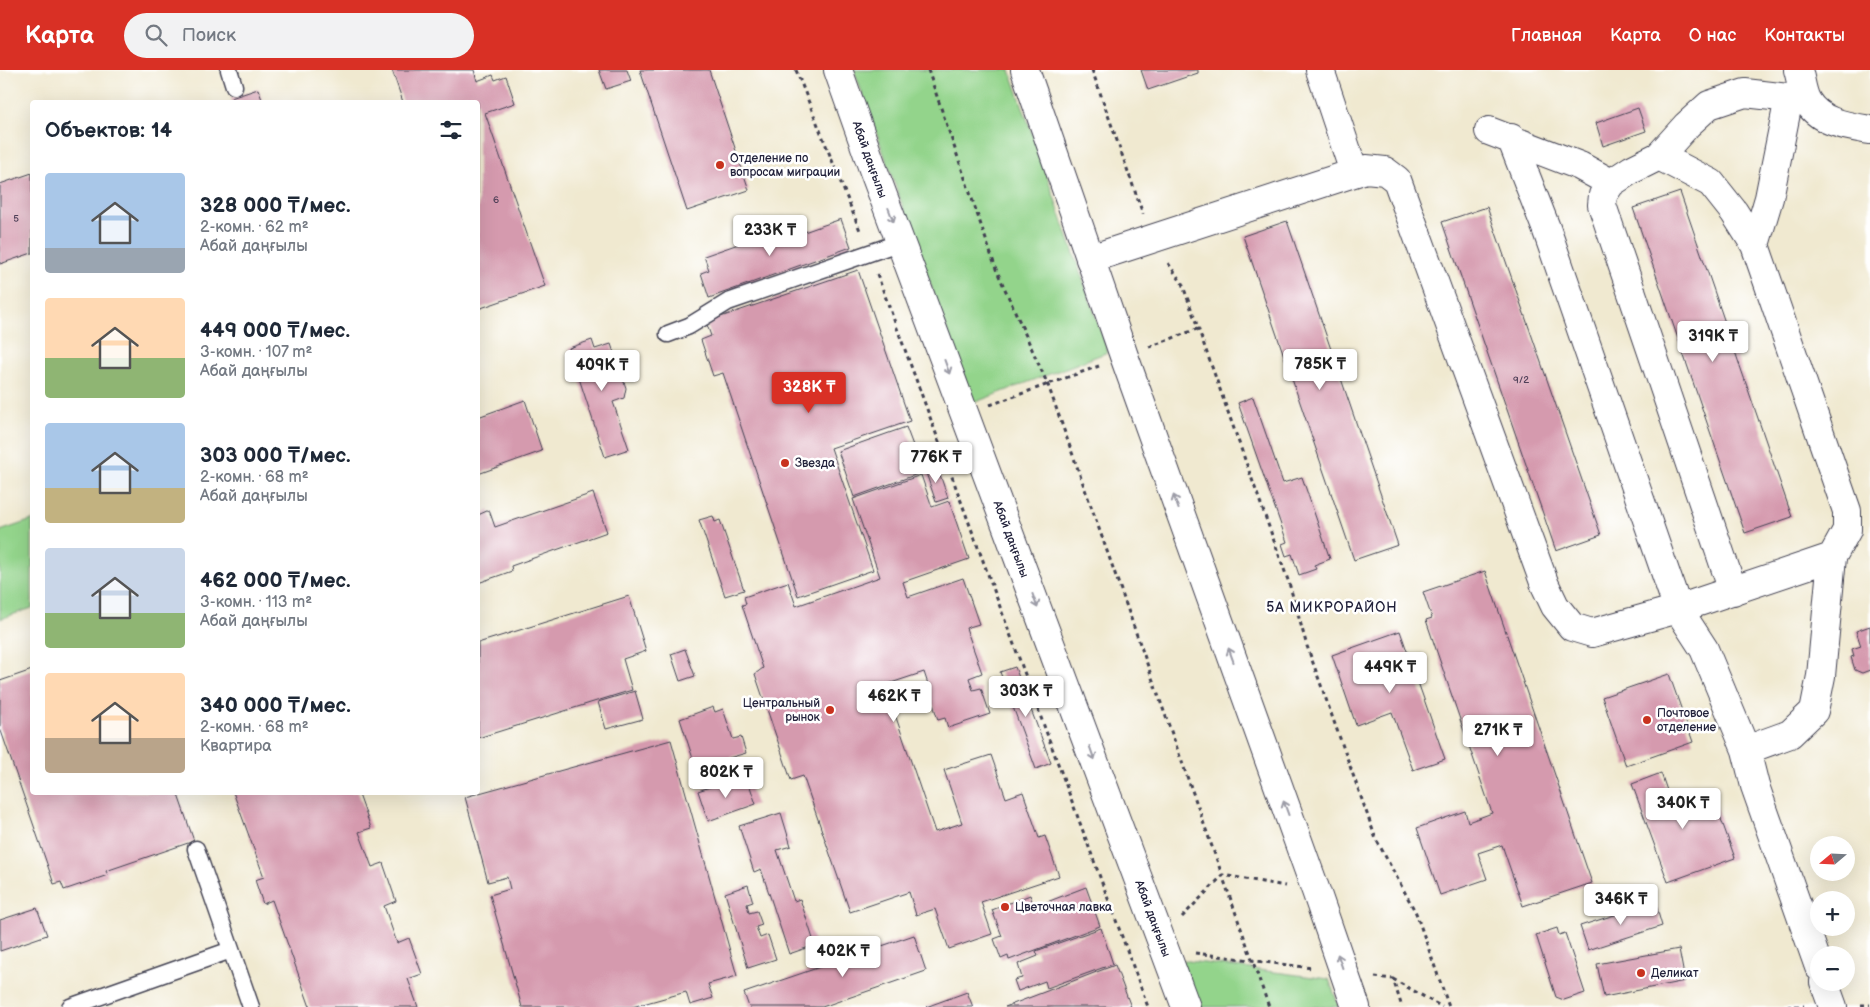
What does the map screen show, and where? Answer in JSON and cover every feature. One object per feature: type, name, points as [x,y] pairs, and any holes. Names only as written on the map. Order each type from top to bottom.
[{"type":"street","name":"Абай даңғылы","points":[[838,70],[1186,1007]]},
{"type":"street","points":[[1025,70],[1124,356],[1356,1007]]},
{"type":"street","points":[[1320,70],[1354,172]]},
{"type":"street","points":[[1755,245],[1798,99],[1798,70]]},
{"type":"street","points":[[1733,591],[1602,205],[1604,195],[1611,183],[1631,170],[1659,156],[1687,125],[1709,105],[1744,93],[1798,99],[1834,123],[1870,130]]},
{"type":"street","points":[[1611,183],[1580,166],[1500,134],[1546,228],[1678,609],[1704,648],[1746,750],[1755,786],[1812,946]]},
{"type":"street","points":[[1659,156],[1711,183],[1734,212],[1755,245],[1847,511],[1847,530],[1832,557],[1821,676],[1814,711],[1790,734],[1746,750]]},
{"type":"street","points":[[1090,259],[1354,172],[1366,169],[1385,171],[1397,180],[1545,585],[1555,606],[1572,627],[1592,634],[1678,609],[1832,557]]},
{"type":"street","points":[[1827,991],[1833,1007]]},
{"type":"lane","points":[[229,70],[234,86]]},
{"type":"lane","points":[[668,334],[689,326],[728,302],[901,242]]},
{"type":"lane","points":[[196,848],[251,1007]]},
{"type":"lane","points":[[70,1007],[231,950]]},
{"type":"path","points":[[796,70],[870,254],[1148,1007]]},
{"type":"path","points":[[928,70],[996,269],[1048,385],[1224,875],[1269,1007]]},
{"type":"path","points":[[1092,70],[1151,239],[1182,283],[1289,582],[1307,646],[1376,839],[1416,913],[1450,1007]]},
{"type":"path","points":[[932,424],[1048,385],[1197,329]]},
{"type":"path","points":[[1224,875],[1316,891]]},
{"type":"path","points":[[1160,939],[1224,875]]},
{"type":"path","points":[[1393,979],[1442,1007]]},
{"type":"green space","points":[[854,70],[1010,70],[1108,352],[973,403]]},
{"type":"green space","points":[[30,521],[30,609],[0,619],[0,531]]},
{"type":"green space","points":[[1181,960],[1329,979],[1339,1007],[1199,1007]]},
{"type":"building","points":[[392,70],[474,70],[477,81],[493,75],[495,80],[506,76],[515,103],[485,113],[545,286],[480,308],[480,100],[402,100]]},
{"type":"building","points":[[599,70],[627,70],[631,81],[606,89]]},
{"type":"building","points":[[640,70],[709,70],[749,190],[687,211]]},
{"type":"building","points":[[1141,70],[1198,70],[1198,73],[1148,90]]},
{"type":"building","points":[[258,89],[262,100],[232,100],[231,98]]},
{"type":"building","points":[[1638,108],[1646,131],[1603,146],[1596,123]]},
{"type":"building","points":[[30,174],[30,254],[0,264],[0,184]]},
{"type":"building","points":[[1680,192],[1792,517],[1745,533],[1633,208]]},
{"type":"building","points":[[1487,207],[1601,535],[1556,551],[1442,222]]},
{"type":"building","points":[[841,219],[851,247],[709,298],[701,273],[709,270],[704,256],[770,233],[773,243]]},
{"type":"building","points":[[1287,221],[1398,545],[1354,560],[1243,236]]},
{"type":"building","points":[[858,270],[910,421],[831,448],[873,570],[798,596],[723,373],[713,376],[701,340],[711,336],[706,322]]},
{"type":"building","points":[[592,340],[595,349],[611,344],[626,388],[624,398],[613,402],[629,449],[605,457],[569,348]]},
{"type":"building","points":[[1253,397],[1283,483],[1302,477],[1330,559],[1314,565],[1316,569],[1299,575],[1292,554],[1286,556],[1282,544],[1287,542],[1238,403]]},
{"type":"building","points":[[525,400],[542,451],[480,473],[480,416]]},
{"type":"building","points":[[906,427],[923,472],[854,497],[838,451]]},
{"type":"building","points":[[937,466],[948,498],[936,502],[925,470]]},
{"type":"building","name":"Центральный рынок","points":[[921,475],[932,507],[949,501],[969,559],[903,582],[908,597],[963,578],[979,624],[966,628],[982,673],[969,678],[973,690],[981,688],[990,714],[948,728],[945,718],[938,720],[933,704],[922,707],[916,688],[928,684],[924,672],[885,685],[935,832],[962,823],[944,770],[991,755],[1006,798],[1023,792],[1039,838],[1045,836],[1059,876],[981,902],[992,934],[949,949],[935,909],[916,915],[909,892],[850,912],[803,776],[791,780],[755,674],[763,668],[742,605],[746,604],[744,597],[788,582],[796,606],[880,577],[853,499]]},
{"type":"building","points":[[593,493],[607,532],[511,566],[512,571],[480,582],[480,514],[489,510],[495,527]]},
{"type":"building","points":[[713,516],[715,522],[720,520],[744,590],[725,596],[699,520]]},
{"type":"building","points":[[1485,571],[1592,883],[1523,906],[1502,845],[1478,853],[1487,879],[1440,895],[1417,828],[1465,811],[1468,822],[1492,813],[1426,620],[1432,618],[1423,592]]},
{"type":"building","points":[[629,596],[646,651],[623,659],[632,690],[480,737],[480,642]]},
{"type":"building","points":[[1870,626],[1870,670],[1862,673],[1855,670],[1851,657],[1854,656],[1852,649],[1861,646],[1856,631]]},
{"type":"building","points":[[1400,631],[1445,759],[1413,770],[1392,712],[1356,725],[1332,655]]},
{"type":"building","points":[[685,649],[695,676],[680,681],[671,654]]},
{"type":"building","points":[[1015,667],[1051,763],[1036,769],[1000,672]]},
{"type":"building","points":[[30,671],[30,795],[178,795],[194,841],[106,871],[108,875],[64,890],[61,882],[54,884],[0,728],[0,681]]},
{"type":"building","name":"Почтовое отделение","points":[[1669,674],[1693,742],[1626,766],[1602,697]]},
{"type":"building","points":[[635,691],[643,719],[606,729],[598,702]]},
{"type":"building","points":[[713,707],[715,712],[723,709],[733,739],[741,737],[746,753],[729,758],[732,766],[699,777],[680,719]]},
{"type":"building","points":[[671,740],[737,976],[708,984],[713,998],[690,1005],[686,992],[632,1007],[522,1007],[490,895],[510,889],[507,877],[488,882],[465,797],[480,795],[480,793]]},
{"type":"building","points":[[1661,773],[1673,808],[1712,794],[1735,858],[1668,882],[1632,784]]},
{"type":"building","points":[[737,778],[739,784],[748,781],[756,804],[708,821],[698,791]]},
{"type":"building","points":[[234,795],[359,795],[371,828],[359,832],[372,867],[383,863],[396,901],[384,906],[397,943],[409,938],[422,974],[408,979],[418,1007],[310,1007],[272,900],[263,904],[255,880],[264,877]]},
{"type":"building","points":[[781,813],[791,846],[777,850],[794,901],[800,899],[815,945],[789,954],[761,869],[754,872],[739,826]]},
{"type":"building","points":[[748,885],[753,902],[747,904],[749,913],[757,911],[762,925],[756,927],[760,938],[768,935],[776,959],[748,968],[725,893]]},
{"type":"building","points":[[1086,887],[1100,926],[1009,960],[1008,956],[1001,959],[994,939],[1002,936],[992,910],[1030,895],[1034,907]]},
{"type":"building","points":[[1655,902],[1662,926],[1588,950],[1580,926]]},
{"type":"building","points":[[37,908],[47,935],[0,951],[0,920]]},
{"type":"building","points":[[1101,928],[1113,964],[1047,988],[1045,981],[1018,991],[1014,980],[1022,978],[1018,964],[1038,956],[1036,951]]},
{"type":"building","points":[[1557,928],[1559,935],[1565,933],[1585,993],[1564,1000],[1556,997],[1536,935]]},
{"type":"building","points":[[914,935],[926,971],[822,1007],[749,1007],[744,993]]},
{"type":"building","name":"Деликат","points":[[1679,949],[1685,981],[1604,997],[1597,964]]},
{"type":"building","points":[[1115,965],[1131,1007],[1005,1007]]},
{"type":"building","points":[[967,992],[973,1007],[926,1007]]},
{"type":"place","name":"Отделение по вопросам миграции","points":[[720,165]]},
{"type":"place","name":"Звезда","points":[[785,463]]},
{"type":"place","name":"Центральный рынок","points":[[830,710]]},
{"type":"place","name":"Почтовое отделение","points":[[1647,720]]},
{"type":"place","name":"Цветочная лавка","points":[[1005,907]]},
{"type":"place","name":"Деликат","points":[[1641,973]]},
{"type":"district","name":"5А МИКРОРАЙОН","points":[[1332,607]]}]
